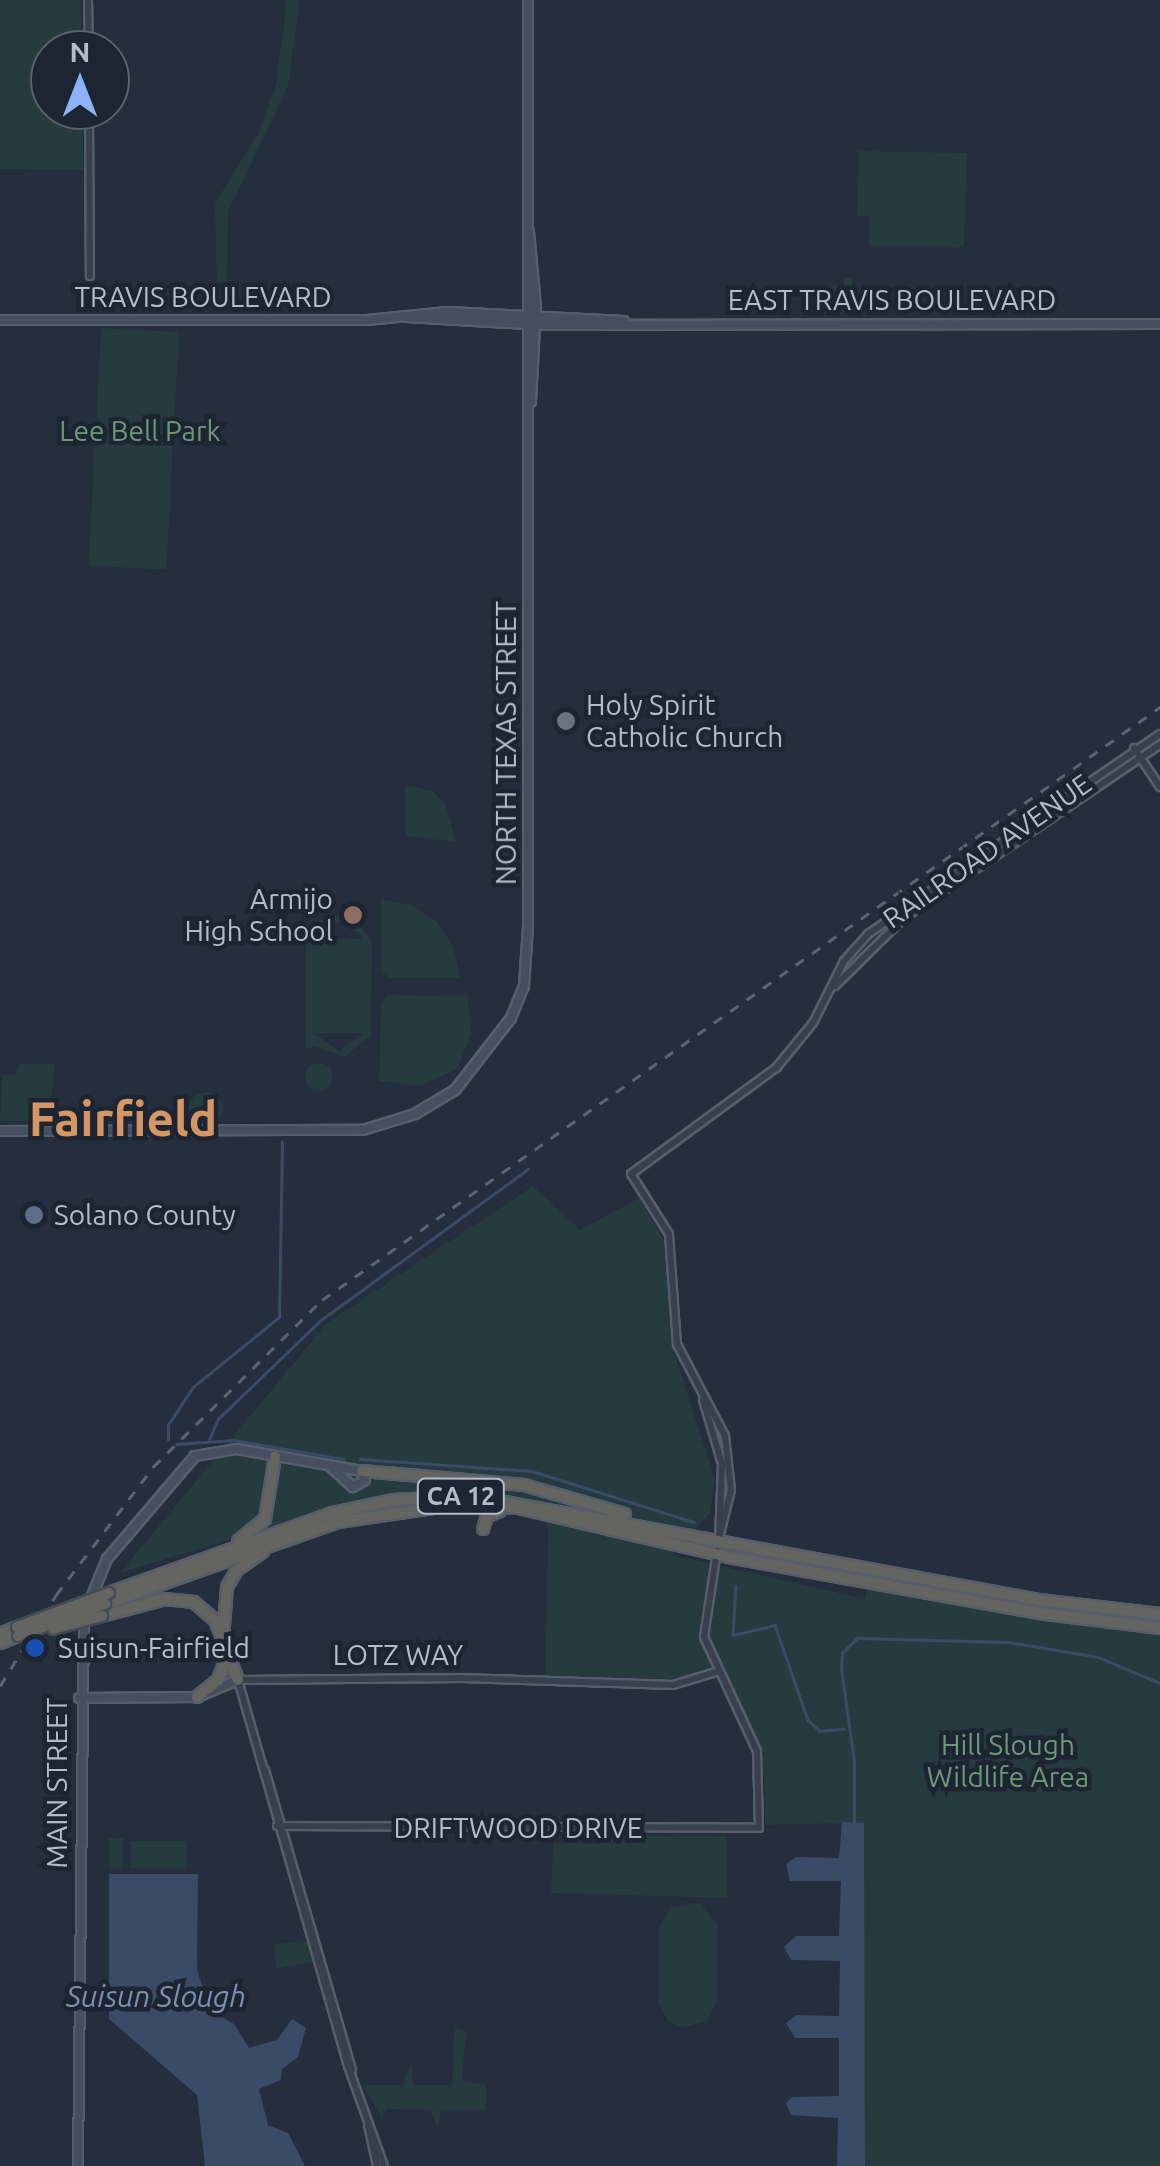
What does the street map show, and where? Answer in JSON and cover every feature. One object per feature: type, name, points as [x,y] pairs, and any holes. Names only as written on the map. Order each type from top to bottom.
[{"type":"highway","points":[[207,1557],[260,1526],[275,1457]]},
{"type":"highway","points":[[362,1471],[524,1485],[654,1525]]},
{"type":"highway","name":"CA 12","points":[[0,1643],[18,1632],[207,1557],[333,1513],[424,1497],[530,1502],[1040,1600],[1160,1614]]},
{"type":"highway","points":[[451,1506],[476,1512],[483,1530],[490,1513],[518,1508]]},
{"type":"highway","name":"CA 12","points":[[107,1598],[308,1531],[385,1511],[451,1506],[518,1508],[716,1555],[1067,1618],[1160,1628]]},
{"type":"highway","points":[[223,1639],[224,1596],[237,1570],[308,1531]]},
{"type":"highway","points":[[18,1632],[184,1599],[210,1614],[238,1680]]},
{"type":"highway","name":"CA 12","points":[[0,1632],[18,1632]]},
{"type":"highway","points":[[197,1697],[218,1680],[227,1656]]},
{"type":"main road","name":"NORTH TEXAS STREET","points":[[0,1130],[363,1130],[431,1106],[476,1071],[511,1018],[528,953],[528,0]]},
{"type":"main road","name":"TRAVIS BOULEVARD","points":[[0,320],[531,319]]},
{"type":"main road","name":"EAST TRAVIS BOULEVARD","points":[[531,319],[1160,324]]},
{"type":"main road","name":"MAIN STREET","points":[[78,2166],[80,1634],[96,1582],[163,1488],[208,1451],[362,1471],[365,1480],[354,1487],[331,1467]]},
{"type":"main road","name":"LOTZ WAY","points":[[80,1698],[197,1697],[238,1680]]},
{"type":"street","points":[[88,0],[89,30]]},
{"type":"street","points":[[89,130],[90,276]]},
{"type":"street","name":"RAILROAD AVENUE","points":[[703,1398],[677,1344],[669,1234],[631,1174],[766,1078],[794,1050],[834,987],[844,961],[868,934],[1134,748],[1160,734]]},
{"type":"street","name":"RAILROAD AVENUE","points":[[834,987],[904,918],[1160,745]]},
{"type":"street","points":[[1134,748],[1160,787]]},
{"type":"street","points":[[703,1398],[722,1464],[731,1478]]},
{"type":"street","points":[[703,1398],[722,1428],[731,1478],[703,1629],[719,1671]]},
{"type":"street","points":[[719,1538],[722,1464]]},
{"type":"street","name":"LOTZ WAY","points":[[238,1680],[462,1678],[673,1685],[719,1671]]},
{"type":"street","name":"DRIFTWOOD DRIVE","points":[[280,1826],[759,1828],[757,1751],[719,1671]]},
{"type":"street","points":[[238,1680],[381,2166]]},
{"type":"green space","points":[[0,0],[81,0],[82,30],[30,30],[30,130],[83,130],[83,170],[0,169]]},
{"type":"green space","points":[[287,0],[300,0],[288,86],[228,212],[227,298],[217,300],[215,203],[260,130],[276,84]]},
{"type":"green space","points":[[859,151],[967,153],[964,247],[870,246],[870,216],[857,216]]},
{"type":"green space","points":[[844,278],[852,278],[852,301],[828,301],[833,284],[844,291]]},
{"type":"green space","name":"Lee Bell Park","points":[[101,328],[179,332],[166,570],[89,566]]},
{"type":"green space","points":[[405,785],[432,791],[445,803],[456,842],[406,836]]},
{"type":"green space","points":[[381,899],[411,905],[437,922],[454,948],[460,978],[388,978],[381,970]]},
{"type":"green space","points":[[329,915],[354,917],[372,942],[371,1035],[345,1057],[314,1046],[306,1050],[306,922],[314,925]],"holes":[[[347,922],[364,939],[314,938],[327,923]],[[314,1033],[364,1033],[339,1051]]]},
{"type":"green space","points":[[388,995],[468,996],[471,1035],[457,1069],[420,1086],[379,1081],[381,1003]]},
{"type":"green space","points":[[319,1063],[329,1067],[333,1077],[329,1087],[319,1091],[309,1087],[305,1077],[309,1067]]},
{"type":"green space","points":[[19,1064],[55,1064],[51,1102],[61,1121],[0,1121],[2,1075],[15,1075]]},
{"type":"green space","points":[[206,1092],[218,1097],[223,1109],[218,1121],[206,1126],[194,1121],[189,1109],[194,1097]]},
{"type":"green space","name":"Hill Slough Wildlife Area","points":[[533,1186],[580,1230],[639,1198],[670,1251],[674,1352],[715,1480],[710,1513],[672,1555],[865,1599],[868,1583],[1160,1628],[1160,2166],[851,2166],[849,1823],[765,1825],[764,1774],[717,1678],[679,1689],[545,1682],[548,1530],[539,1501],[327,1510],[120,1573],[327,1323]]},
{"type":"green space","points":[[601,1835],[727,1836],[727,1898],[551,1893],[553,1843],[600,1844]]},
{"type":"green space","points":[[109,1838],[123,1838],[123,1868],[109,1868]]},
{"type":"green space","points":[[131,1841],[187,1841],[187,1868],[131,1868]]},
{"type":"green space","points":[[699,1903],[717,1923],[717,2001],[708,2020],[683,2028],[667,2020],[659,2004],[659,1927],[671,1907]]},
{"type":"green space","points":[[308,1941],[313,1962],[276,1969],[274,1944]]},
{"type":"green space","points":[[455,2028],[466,2031],[462,2081],[486,2085],[486,2110],[441,2110],[438,2129],[431,2110],[386,2109],[382,2118],[363,2085],[403,2085],[411,2064],[414,2085],[452,2085]]},
{"type":"water","points":[[842,1822],[864,1823],[865,2166],[837,2166],[838,2118],[791,2115],[786,2103],[792,2097],[839,2096],[839,2038],[795,2038],[786,2023],[796,2015],[839,2016],[840,1961],[791,1960],[784,1947],[796,1936],[839,1936],[841,1881],[790,1881],[786,1864],[796,1857],[839,1858]]},
{"type":"water","name":"Suisun Slough","points":[[109,1874],[198,1874],[197,1970],[211,2011],[234,2024],[249,2048],[277,2040],[292,2019],[306,2028],[298,2057],[282,2069],[281,2080],[259,2089],[268,2125],[288,2133],[305,2166],[205,2166],[197,2095],[109,2019]]},
{"type":"waterway","points":[[168,1440],[168,1425],[193,1387],[279,1317],[282,1142]]},
{"type":"waterway","points":[[209,1440],[218,1419],[321,1320],[528,1169]]},
{"type":"waterway","points":[[176,1444],[233,1440],[344,1459]]},
{"type":"waterway","points":[[360,1459],[532,1471],[694,1522]]},
{"type":"waterway","points":[[736,1586],[733,1635],[775,1625],[808,1720],[820,1731],[844,1729]]},
{"type":"waterway","points":[[854,1823],[854,1762],[841,1668],[842,1653],[857,1638],[1009,1642],[1098,1657],[1160,1683]]},
{"type":"railway","points":[[0,1686],[56,1595],[153,1467],[322,1300],[1160,707]]},
{"type":"place","name":"Holy Spirit Catholic Church","points":[[566,721]]},
{"type":"place","name":"Armijo High School","points":[[353,915]]},
{"type":"place","name":"Solano County","points":[[34,1215]]},
{"type":"place","name":"Suisun-Fairfield","points":[[35,1648]]},
{"type":"district","name":"Fairfield","points":[[123,1119]]}]
